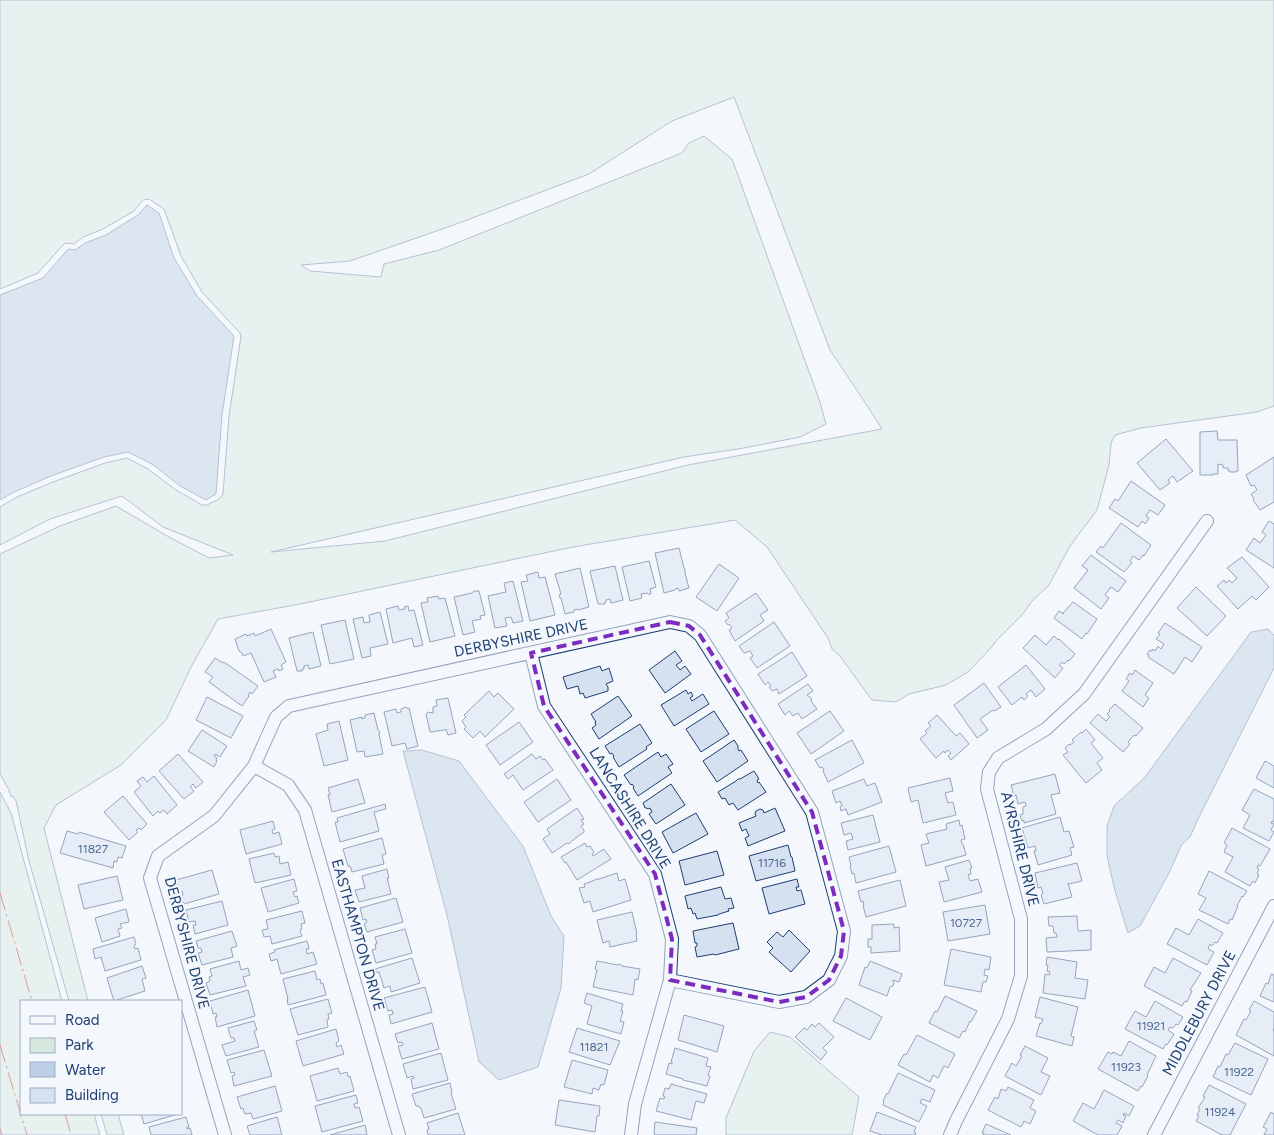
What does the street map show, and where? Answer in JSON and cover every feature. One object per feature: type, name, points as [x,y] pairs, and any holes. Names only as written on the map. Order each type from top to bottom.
[{"type":"street","name":"AYRSHIRE DRIVE","points":[[950,1135],[1008,1019],[1021,976],[1021,919],[988,789],[989,772],[998,758],[1046,729],[1084,694],[1207,521]]},
{"type":"street","name":"DERBYSHIRE DRIVE","points":[[225,1135],[150,878],[158,856],[214,816],[254,766],[276,717],[289,706],[670,622],[689,626],[700,636],[812,812],[844,931],[841,956],[829,980],[806,997],[779,1002],[670,980]]},
{"type":"street","name":"LANCASHIRE DRIVE","points":[[531,653],[544,706],[655,874],[672,939],[670,980],[635,1104],[631,1135]]},
{"type":"street","name":"EASTHAMPTON DRIVE","points":[[254,766],[288,785],[305,810],[399,1135]]},
{"type":"street","name":"MIDDLEBURY DRIVE","points":[[1154,1135],[1274,906]]},
{"type":"highlighted area","points":[[670,622],[689,626],[700,635],[812,812],[844,931],[841,956],[829,980],[806,997],[779,1002],[670,980],[672,939],[655,874],[544,706],[531,653]]},
{"type":"green space","points":[[0,0],[1274,0],[1274,406],[1257,412],[1141,428],[1115,435],[1111,443],[1109,465],[1097,510],[1070,546],[1049,585],[1032,601],[1022,615],[968,672],[946,685],[909,694],[896,702],[872,700],[839,655],[832,649],[828,638],[767,547],[735,520],[573,547],[300,604],[218,619],[191,667],[166,720],[121,765],[56,805],[44,828],[88,1000],[69,1000],[29,861],[16,801],[13,796],[11,797],[0,774],[0,554],[60,526],[116,506],[209,558],[233,555],[163,527],[122,496],[50,519],[0,545],[0,507],[17,497],[53,482],[105,463],[127,458],[148,469],[176,490],[202,505],[207,505],[219,499],[223,494],[229,416],[241,336],[202,292],[181,256],[164,209],[149,199],[143,200],[134,211],[103,229],[83,237],[74,244],[64,244],[38,273],[0,289]],"holes":[[[734,97],[830,350],[882,429],[688,465],[385,541],[271,552],[684,457],[800,437],[826,424],[820,402],[732,159],[704,136],[689,143],[682,153],[439,250],[384,264],[381,277],[310,271],[301,265],[350,261],[451,226],[589,174],[672,121]]]},
{"type":"green space","points":[[0,792],[11,813],[62,1000],[20,1000],[20,1115],[94,1115],[100,1135],[0,1135]]},
{"type":"green space","points":[[770,1032],[790,1037],[859,1097],[852,1135],[726,1135],[726,1118],[754,1051]]},
{"type":"green space","points":[[101,1115],[118,1115],[124,1135],[107,1135]]},
{"type":"water","points":[[147,205],[159,213],[174,258],[197,296],[234,336],[222,415],[216,494],[206,500],[180,486],[152,464],[128,452],[104,457],[51,476],[0,500],[0,295],[43,278],[68,249],[75,250],[85,243],[106,235],[138,215]]},
{"type":"water","points":[[1268,629],[1274,635],[1274,668],[1190,837],[1182,844],[1168,875],[1140,926],[1128,933],[1107,856],[1107,826],[1114,806],[1145,777],[1251,632]]},
{"type":"water","points":[[422,750],[459,761],[523,846],[551,916],[564,936],[561,988],[538,1067],[499,1080],[479,1062],[447,915],[403,751]]},
{"type":"building","points":[[1217,431],[1218,440],[1237,440],[1238,471],[1230,472],[1228,468],[1223,468],[1223,465],[1218,464],[1218,474],[1200,475],[1200,432]]},
{"type":"building","points":[[1166,439],[1193,471],[1177,482],[1173,476],[1168,480],[1170,483],[1160,490],[1137,463]]},
{"type":"building","points":[[1274,457],[1274,502],[1260,510],[1251,494],[1257,490],[1254,485],[1251,486],[1246,475]]},
{"type":"building","points":[[1131,481],[1165,505],[1158,515],[1150,510],[1146,516],[1149,518],[1145,524],[1142,521],[1138,527],[1109,508],[1115,499],[1118,501]]},
{"type":"building","points":[[1269,521],[1274,524],[1274,568],[1246,550],[1254,538],[1260,543],[1266,535],[1262,532]]},
{"type":"building","points":[[1121,523],[1151,545],[1139,560],[1133,556],[1130,561],[1132,563],[1124,572],[1096,552],[1101,546],[1103,548]]},
{"type":"building","points":[[679,548],[689,588],[679,591],[678,588],[664,593],[655,553]]},
{"type":"building","points":[[1091,555],[1126,581],[1118,592],[1111,587],[1105,595],[1109,598],[1101,609],[1074,588],[1088,570],[1082,566]]},
{"type":"building","points":[[1242,557],[1269,587],[1256,600],[1252,596],[1238,609],[1217,586],[1224,580],[1226,583],[1229,580],[1232,583],[1237,578],[1227,568]]},
{"type":"building","points":[[649,561],[656,587],[650,589],[651,594],[641,594],[642,598],[630,601],[622,567]]},
{"type":"building","points":[[719,564],[739,578],[717,611],[696,597]]},
{"type":"building","points":[[615,566],[623,600],[611,603],[610,599],[606,600],[605,604],[598,604],[590,571]]},
{"type":"building","points":[[580,568],[589,607],[565,614],[555,574]]},
{"type":"building","points":[[538,572],[539,578],[545,577],[555,615],[530,621],[521,582],[528,581],[526,575]]},
{"type":"building","points":[[513,581],[523,621],[513,623],[511,617],[505,618],[507,626],[495,628],[488,596],[506,592],[504,583]]},
{"type":"building","points":[[1196,587],[1226,616],[1207,636],[1177,608]]},
{"type":"building","points":[[479,591],[485,615],[480,616],[481,619],[472,621],[475,632],[463,635],[454,597]]},
{"type":"building","points":[[756,593],[768,610],[760,615],[764,621],[735,641],[729,630],[732,628],[725,621],[729,618],[726,613]]},
{"type":"building","points":[[438,596],[439,599],[445,598],[455,636],[430,642],[421,603],[428,602],[427,598]]},
{"type":"building","points":[[1073,602],[1097,619],[1082,639],[1054,618],[1059,611],[1064,614]]},
{"type":"building","points":[[398,606],[399,610],[405,609],[404,607],[408,606],[409,611],[414,610],[423,645],[414,647],[412,638],[393,643],[386,609]]},
{"type":"building","points":[[380,612],[388,644],[370,648],[371,656],[362,658],[353,619],[363,617],[364,623],[370,622],[369,615]]},
{"type":"building","points":[[345,620],[354,659],[330,664],[321,625]]},
{"type":"building","points":[[774,622],[790,646],[757,668],[750,658],[753,656],[750,651],[744,653],[739,646]]},
{"type":"building","points":[[1165,623],[1202,647],[1192,662],[1185,657],[1174,674],[1148,657],[1149,655],[1147,654],[1150,650],[1152,651],[1153,649],[1155,651],[1158,646],[1161,649],[1164,644],[1156,639]]},
{"type":"building","points":[[271,629],[286,662],[281,665],[283,669],[273,671],[276,677],[264,682],[251,653],[243,656],[235,639],[246,634],[247,636],[254,633],[255,636]]},
{"type":"building","points":[[313,632],[321,666],[309,669],[308,665],[304,666],[302,671],[297,671],[289,638]]},
{"type":"building","points":[[1035,635],[1046,645],[1054,636],[1075,654],[1069,661],[1064,664],[1062,662],[1059,665],[1063,668],[1055,678],[1023,648]]},
{"type":"building","points":[[675,651],[682,661],[676,665],[680,670],[685,666],[691,674],[665,693],[649,670]]},
{"type":"building","points":[[792,652],[807,676],[779,694],[777,689],[772,691],[768,682],[765,685],[758,674]]},
{"type":"building","points":[[215,658],[224,662],[258,686],[252,694],[250,692],[242,706],[209,682],[213,677],[205,672]]},
{"type":"building","points":[[1026,665],[1045,689],[1036,697],[1031,690],[1026,694],[1028,696],[1024,700],[1022,697],[1012,705],[998,687]]},
{"type":"building","points":[[600,666],[602,671],[609,668],[613,681],[606,684],[608,691],[585,698],[583,693],[580,694],[578,686],[567,689],[563,677]]},
{"type":"building","points":[[1135,670],[1153,683],[1145,695],[1149,698],[1143,707],[1122,691],[1129,681],[1126,679]]},
{"type":"building","points":[[984,683],[1001,707],[980,719],[988,730],[977,738],[954,705]]},
{"type":"building","points":[[808,684],[813,691],[807,695],[812,699],[811,701],[817,709],[802,719],[798,713],[793,716],[789,711],[785,715],[778,704]]},
{"type":"building","points":[[686,690],[688,694],[691,692],[693,696],[690,698],[692,701],[703,694],[709,704],[674,726],[661,705]]},
{"type":"building","points":[[489,691],[494,697],[498,693],[514,709],[485,737],[480,731],[473,738],[464,729],[466,727],[462,721],[466,717],[464,715]]},
{"type":"building","points":[[618,696],[632,716],[599,739],[592,728],[596,725],[596,722],[591,714]]},
{"type":"building","points":[[207,697],[243,716],[231,738],[196,720]]},
{"type":"building","points":[[448,698],[456,733],[448,735],[446,729],[430,732],[426,714],[428,712],[433,713],[433,707],[437,706],[436,700]]},
{"type":"building","points":[[1115,704],[1143,728],[1128,742],[1130,744],[1123,752],[1090,723],[1098,714],[1106,721],[1110,717],[1107,714],[1109,710]]},
{"type":"building","points":[[406,707],[409,708],[418,746],[407,749],[405,743],[392,746],[384,712],[396,709],[397,713]]},
{"type":"building","points":[[714,711],[729,734],[701,752],[686,729]]},
{"type":"building","points":[[830,711],[844,731],[811,754],[797,733]]},
{"type":"building","points":[[374,713],[380,732],[383,754],[365,757],[364,751],[357,752],[350,720],[362,717],[362,719],[365,718],[365,715]]},
{"type":"building","points":[[937,715],[956,736],[960,733],[969,744],[951,760],[948,756],[951,753],[948,750],[936,758],[920,739],[931,726],[928,723]]},
{"type":"building","points":[[339,721],[348,760],[324,766],[316,734],[328,730],[327,724]]},
{"type":"building","points":[[519,722],[533,742],[500,765],[486,745]]},
{"type":"building","points":[[640,724],[652,743],[646,747],[647,749],[619,767],[612,753],[610,754],[605,746]]},
{"type":"building","points":[[1086,729],[1095,740],[1091,743],[1103,758],[1097,763],[1102,770],[1086,783],[1063,755],[1068,752],[1065,748],[1074,742],[1072,740]]},
{"type":"building","points":[[202,730],[227,746],[220,757],[215,754],[214,756],[217,758],[217,761],[214,767],[188,751]]},
{"type":"building","points":[[734,740],[739,751],[741,750],[748,761],[717,782],[703,761]]},
{"type":"building","points":[[852,740],[864,763],[828,782],[824,770],[822,767],[820,768],[815,760]]},
{"type":"building","points":[[658,752],[661,757],[666,754],[673,764],[668,767],[672,773],[638,796],[632,784],[624,775]]},
{"type":"building","points":[[178,754],[203,782],[196,788],[193,784],[190,787],[194,791],[184,799],[159,771]]},
{"type":"building","points":[[532,754],[536,759],[540,756],[543,760],[545,759],[553,770],[523,790],[513,775],[508,779],[504,774]]},
{"type":"building","points":[[1265,761],[1274,766],[1274,788],[1256,778]]},
{"type":"building","points":[[754,771],[759,779],[757,780],[758,783],[766,792],[738,810],[733,803],[729,805],[725,798],[722,799],[718,792]]},
{"type":"building","points":[[1055,774],[1060,793],[1051,795],[1056,814],[1024,823],[1020,815],[1023,814],[1023,807],[1026,806],[1025,802],[1018,804],[1011,785]]},
{"type":"building","points":[[154,776],[177,805],[167,814],[164,810],[160,813],[158,811],[153,816],[134,792],[141,786],[137,781],[143,777],[147,782]]},
{"type":"building","points":[[950,778],[953,791],[945,793],[948,803],[953,802],[956,815],[923,823],[918,800],[911,802],[908,788]]},
{"type":"building","points":[[358,779],[365,803],[332,812],[328,788]]},
{"type":"building","points":[[557,779],[571,800],[538,822],[524,802]]},
{"type":"building","points":[[864,779],[867,786],[875,783],[882,802],[848,815],[846,809],[841,811],[840,801],[836,803],[832,791]]},
{"type":"building","points":[[671,784],[685,805],[656,824],[649,814],[652,812],[650,808],[645,808],[643,803]]},
{"type":"building","points":[[1254,789],[1274,799],[1274,822],[1272,821],[1271,823],[1274,824],[1271,830],[1274,832],[1269,841],[1243,828],[1250,815],[1242,810]]},
{"type":"building","points":[[123,796],[147,824],[141,830],[139,828],[136,830],[138,832],[129,840],[104,812]]},
{"type":"building","points":[[385,804],[386,809],[374,812],[379,831],[340,842],[335,822],[338,822],[337,818]]},
{"type":"building","points":[[577,808],[584,819],[581,820],[584,824],[581,826],[584,832],[569,844],[567,843],[552,853],[543,839],[550,834],[547,829]]},
{"type":"building","points":[[775,808],[785,831],[748,846],[745,838],[749,836],[746,829],[742,831],[739,823],[756,816],[756,811],[760,809],[764,813]]},
{"type":"building","points":[[696,813],[708,834],[673,853],[662,832]]},
{"type":"building","points":[[873,815],[880,842],[848,850],[846,841],[853,839],[851,833],[844,835],[841,823]]},
{"type":"building","points":[[1060,817],[1064,832],[1069,831],[1074,847],[1070,848],[1072,855],[1038,865],[1034,851],[1036,851],[1035,846],[1028,848],[1022,828]]},
{"type":"building","points":[[959,820],[965,839],[961,840],[966,855],[926,866],[921,845],[929,843],[926,834],[947,829],[946,824]]},
{"type":"building","points":[[273,821],[275,829],[272,830],[273,834],[279,832],[282,844],[246,854],[240,830]]},
{"type":"building","points":[[1232,828],[1270,849],[1260,866],[1258,865],[1257,874],[1259,875],[1255,883],[1253,881],[1250,886],[1225,872],[1233,857],[1224,852],[1227,845],[1224,843]]},
{"type":"building","points":[[67,831],[78,834],[79,832],[126,846],[122,858],[118,857],[117,862],[114,861],[113,868],[60,853]]},
{"type":"building","points":[[382,838],[386,854],[382,855],[384,864],[352,872],[350,866],[348,866],[343,849]]},
{"type":"building","points":[[585,843],[594,852],[593,856],[604,849],[611,859],[577,880],[561,857]]},
{"type":"building","points":[[788,845],[795,871],[756,881],[749,856]]},
{"type":"building","points":[[889,846],[896,872],[856,883],[854,873],[852,874],[849,857]]},
{"type":"building","points":[[717,851],[724,875],[685,885],[679,861]]},
{"type":"building","points":[[274,853],[275,857],[279,856],[280,864],[288,862],[291,875],[255,883],[249,859]]},
{"type":"building","points":[[969,860],[972,868],[970,869],[971,874],[968,875],[970,881],[978,879],[982,892],[944,902],[939,882],[949,880],[945,867]]},
{"type":"building","points":[[1077,863],[1082,881],[1068,883],[1072,897],[1044,904],[1041,887],[1038,888],[1035,873]]},
{"type":"building","points":[[387,869],[391,894],[359,902],[355,890],[365,888],[362,876]]},
{"type":"building","points":[[212,870],[219,894],[184,904],[181,897],[183,895],[182,891],[180,892],[176,880]]},
{"type":"building","points":[[1209,871],[1247,891],[1242,896],[1232,920],[1230,919],[1228,924],[1199,910],[1206,898],[1198,894]]},
{"type":"building","points":[[617,873],[619,881],[625,879],[631,900],[593,912],[590,901],[584,903],[579,888],[585,887],[584,884],[596,879]]},
{"type":"building","points":[[117,876],[123,900],[84,909],[78,885]]},
{"type":"building","points":[[294,879],[297,891],[293,892],[295,897],[297,896],[299,903],[268,912],[261,888]]},
{"type":"building","points":[[797,879],[799,887],[796,887],[797,891],[801,890],[805,904],[769,914],[762,888]]},
{"type":"building","points":[[900,880],[906,906],[866,917],[863,901],[861,902],[858,891]]},
{"type":"building","points":[[721,887],[725,899],[731,898],[734,908],[718,915],[697,919],[691,908],[688,909],[685,896]]},
{"type":"building","points":[[396,898],[403,922],[367,932],[364,924],[367,922],[366,919],[363,920],[360,908]]},
{"type":"building","points":[[222,901],[228,925],[195,934],[193,925],[196,925],[195,921],[189,922],[186,910]]},
{"type":"building","points":[[985,905],[990,934],[948,941],[943,912]]},
{"type":"building","points":[[126,909],[129,922],[120,924],[122,928],[118,929],[120,936],[102,942],[95,918]]},
{"type":"building","points":[[302,911],[305,923],[301,924],[302,936],[272,944],[270,936],[264,937],[262,930],[268,929],[266,920]]},
{"type":"building","points":[[632,912],[637,941],[610,947],[609,941],[603,943],[597,920]]},
{"type":"building","points":[[1077,916],[1078,931],[1091,930],[1091,950],[1047,952],[1046,938],[1057,937],[1053,926],[1049,926],[1048,917]]},
{"type":"building","points":[[1198,919],[1223,933],[1217,943],[1215,942],[1212,946],[1210,944],[1208,949],[1214,952],[1207,965],[1167,944],[1176,928],[1189,935]]},
{"type":"building","points":[[733,923],[739,949],[697,957],[695,947],[697,943],[695,943],[693,931]]},
{"type":"building","points":[[894,924],[894,928],[899,927],[900,951],[871,953],[871,947],[868,947],[868,939],[872,939],[872,925]]},
{"type":"building","points":[[405,929],[412,953],[376,963],[372,950],[376,949],[375,937]]},
{"type":"building","points":[[789,930],[810,951],[791,972],[769,952],[773,948],[767,942],[777,932],[783,937]]},
{"type":"building","points":[[232,931],[237,946],[231,948],[233,957],[202,965],[198,953],[202,952],[201,948],[198,948],[196,941]]},
{"type":"building","points":[[134,937],[136,944],[134,946],[135,949],[138,948],[141,960],[105,971],[101,957],[95,959],[93,949]]},
{"type":"building","points":[[307,941],[309,949],[306,949],[307,954],[313,952],[317,964],[281,974],[277,959],[271,961],[269,954],[275,952],[274,950]]},
{"type":"building","points":[[951,949],[991,957],[989,970],[985,969],[984,975],[988,976],[986,982],[983,982],[981,992],[944,985]]},
{"type":"building","points":[[1047,957],[1077,962],[1075,978],[1088,980],[1085,999],[1043,993],[1045,974],[1049,975],[1050,972],[1047,971]]},
{"type":"building","points":[[412,958],[420,983],[391,992],[390,986],[384,988],[379,972],[377,973],[375,969]]},
{"type":"building","points":[[1173,958],[1201,973],[1190,990],[1192,991],[1187,1002],[1185,1001],[1182,1006],[1144,986],[1154,967],[1165,973]]},
{"type":"building","points":[[239,961],[241,970],[248,968],[250,975],[243,977],[246,986],[210,995],[206,983],[210,981],[209,977],[212,976],[210,969]]},
{"type":"building","points":[[597,961],[640,969],[638,980],[635,979],[633,995],[593,987]]},
{"type":"building","points":[[870,961],[902,974],[899,982],[893,980],[893,986],[890,987],[887,996],[859,985],[865,967],[867,968]]},
{"type":"building","points":[[142,966],[146,978],[142,979],[145,991],[114,1000],[107,978]]},
{"type":"building","points":[[315,971],[317,980],[320,979],[321,984],[323,983],[326,995],[288,1005],[283,979]]},
{"type":"building","points":[[1271,974],[1274,975],[1274,1002],[1260,996],[1266,983],[1268,984]]},
{"type":"building","points":[[425,987],[432,1012],[391,1024],[389,1015],[393,1014],[392,1010],[388,1011],[384,998]]},
{"type":"building","points":[[248,990],[255,1016],[217,1027],[216,1013],[213,1014],[210,1001]]},
{"type":"building","points":[[587,993],[623,1004],[620,1021],[624,1022],[621,1034],[587,1024],[592,1006],[584,1003]]},
{"type":"building","points":[[945,996],[977,1011],[965,1032],[963,1031],[959,1038],[929,1023]]},
{"type":"building","points":[[1040,997],[1078,1007],[1071,1036],[1074,1037],[1072,1046],[1036,1036],[1043,1019],[1035,1017]]},
{"type":"building","points":[[846,998],[882,1017],[870,1040],[833,1021]]},
{"type":"building","points":[[328,999],[332,1013],[328,1014],[328,1027],[298,1035],[290,1009]]},
{"type":"building","points":[[1155,1001],[1183,1017],[1178,1025],[1176,1024],[1173,1028],[1170,1027],[1168,1030],[1174,1034],[1163,1049],[1125,1029],[1135,1011],[1146,1017]]},
{"type":"building","points":[[1254,1001],[1274,1012],[1274,1056],[1236,1035],[1244,1019],[1246,1020],[1251,1011],[1249,1010]]},
{"type":"building","points":[[684,1015],[724,1026],[717,1052],[678,1040]]},
{"type":"building","points":[[254,1021],[257,1030],[254,1031],[259,1047],[226,1056],[222,1045],[235,1041],[234,1038],[231,1038],[228,1028]]},
{"type":"building","points":[[432,1023],[439,1049],[402,1059],[398,1046],[403,1045],[402,1042],[398,1043],[395,1034]]},
{"type":"building","points":[[819,1023],[834,1037],[823,1048],[827,1052],[821,1060],[795,1037],[804,1028],[807,1030],[812,1024],[815,1027]]},
{"type":"building","points":[[577,1028],[620,1041],[610,1065],[569,1052]]},
{"type":"building","points":[[336,1029],[339,1041],[336,1043],[337,1047],[341,1045],[344,1054],[303,1066],[296,1041]]},
{"type":"building","points":[[917,1035],[955,1054],[948,1068],[944,1066],[938,1078],[933,1075],[930,1082],[898,1065]]},
{"type":"building","points":[[1129,1041],[1156,1056],[1148,1076],[1138,1091],[1098,1069],[1108,1052],[1121,1056]]},
{"type":"building","points":[[1235,1043],[1268,1059],[1251,1095],[1213,1077],[1218,1066],[1220,1067],[1226,1054],[1228,1055]]},
{"type":"building","points":[[1025,1046],[1048,1058],[1041,1072],[1050,1076],[1041,1095],[1005,1076],[1012,1063],[1016,1066]]},
{"type":"building","points":[[675,1048],[708,1058],[706,1066],[711,1067],[707,1086],[666,1074],[669,1063],[672,1064]]},
{"type":"building","points":[[264,1050],[272,1076],[234,1086],[232,1076],[235,1075],[234,1072],[231,1073],[227,1060]]},
{"type":"building","points":[[441,1053],[448,1080],[413,1089],[411,1079],[414,1078],[413,1076],[407,1078],[403,1064]]},
{"type":"building","points":[[572,1060],[608,1070],[604,1085],[601,1084],[599,1090],[593,1088],[592,1094],[564,1087]]},
{"type":"building","points":[[338,1068],[340,1074],[347,1072],[348,1077],[350,1076],[354,1091],[317,1101],[310,1076]]},
{"type":"building","points":[[898,1073],[935,1090],[930,1102],[922,1099],[920,1103],[927,1106],[919,1122],[883,1105],[883,1101]]},
{"type":"building","points":[[450,1083],[456,1109],[424,1118],[421,1108],[416,1106],[412,1094]]},
{"type":"building","points":[[671,1084],[707,1094],[704,1103],[696,1101],[691,1120],[656,1111],[660,1098],[664,1099],[665,1097],[663,1096],[665,1088],[669,1089]]},
{"type":"building","points":[[1209,1085],[1246,1104],[1230,1135],[1222,1135],[1196,1121],[1199,1116],[1197,1115],[1200,1109],[1198,1108],[1205,1097],[1203,1096]]},
{"type":"building","points":[[275,1086],[282,1111],[253,1119],[251,1113],[245,1114],[243,1108],[241,1109],[237,1097]]},
{"type":"building","points":[[1008,1087],[1034,1100],[1030,1108],[1036,1111],[1030,1124],[1024,1121],[1021,1127],[988,1110],[995,1097],[998,1099],[1001,1089],[1006,1091]]},
{"type":"building","points":[[1104,1090],[1134,1106],[1129,1116],[1124,1113],[1123,1115],[1126,1116],[1123,1123],[1118,1120],[1116,1123],[1122,1126],[1117,1135],[1098,1135],[1073,1121],[1083,1103],[1094,1109]]},
{"type":"building","points":[[356,1095],[358,1103],[354,1104],[355,1108],[359,1107],[363,1121],[322,1132],[315,1106]]},
{"type":"building","points":[[559,1100],[600,1106],[595,1132],[555,1125]]},
{"type":"building","points":[[877,1112],[916,1127],[915,1135],[882,1135],[870,1131]]},
{"type":"building","points":[[1271,1112],[1274,1114],[1274,1135],[1264,1135],[1267,1129],[1263,1127]]},
{"type":"building","points":[[458,1113],[465,1135],[428,1135],[427,1123]]},
{"type":"building","points":[[141,1115],[175,1115],[144,1124]]},
{"type":"building","points":[[186,1117],[189,1127],[187,1129],[190,1128],[192,1135],[151,1135],[149,1127]]},
{"type":"building","points":[[277,1117],[282,1135],[250,1135],[247,1126]]},
{"type":"building","points":[[655,1122],[697,1128],[696,1135],[655,1135]]},
{"type":"building","points":[[986,1124],[1011,1135],[983,1135]]},
{"type":"building","points":[[365,1125],[367,1135],[330,1135]]},
{"type":"power","points":[[0,893],[32,1000]]},
{"type":"power","points":[[0,1045],[20,1112]]},
{"type":"power","points":[[21,1115],[27,1135]]},
{"type":"power","points":[[65,1115],[71,1135]]},
{"type":"power","points":[[0,1129],[2,1135]]}]
